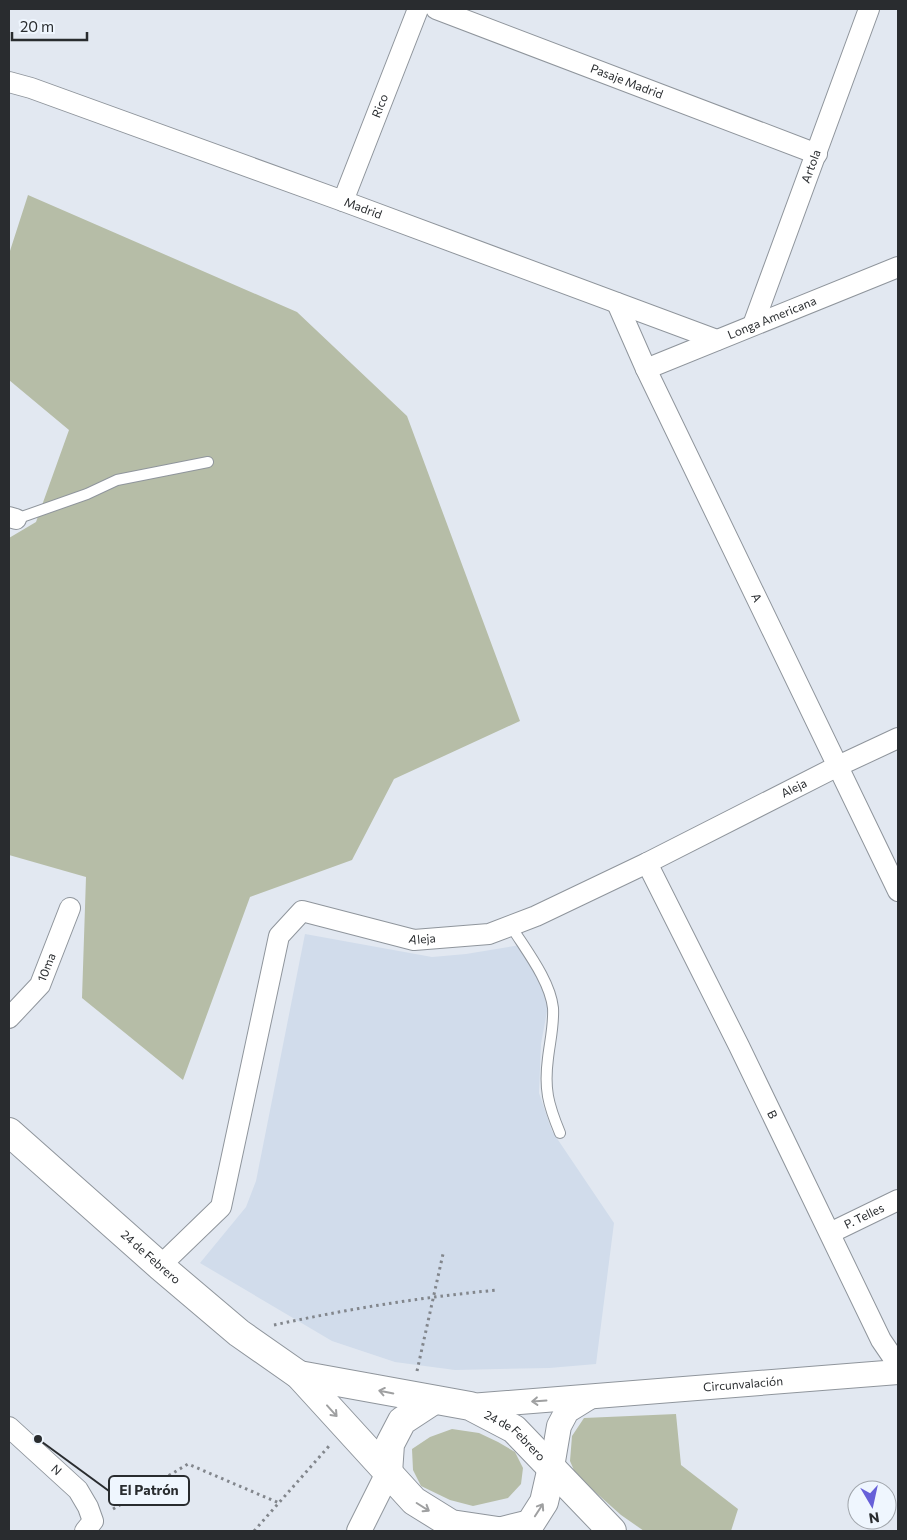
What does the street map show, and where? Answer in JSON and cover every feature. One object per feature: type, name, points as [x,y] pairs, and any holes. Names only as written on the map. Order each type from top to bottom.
[{"type":"main road","name":"24 de Febrero","points":[[9,1132],[160,1266],[239,1333],[299,1375],[414,1501],[451,1524],[500,1531]]},
{"type":"main road","name":"24 de Febrero","points":[[299,1375],[470,1406],[514,1429],[612,1531]]},
{"type":"main road","points":[[388,1473],[390,1444],[402,1421],[423,1398]]},
{"type":"main road","points":[[500,1531],[530,1524],[544,1502],[552,1467]]},
{"type":"street","name":"Rico","points":[[343,201],[418,9]]},
{"type":"street","name":"Pasaje Madrid","points":[[436,9],[817,154]]},
{"type":"street","name":"Artola","points":[[753,325],[869,9]]},
{"type":"street","name":"Madrid","points":[[9,82],[343,201],[717,340]]},
{"type":"street","name":"Longa Americana","points":[[646,369],[898,267]]},
{"type":"street","name":"A","points":[[617,303],[646,369],[898,891]]},
{"type":"street","name":"Aleja","points":[[160,1266],[221,1207],[279,936],[302,911],[414,940],[489,934],[536,916],[647,863],[838,766],[898,738]]},
{"type":"street","name":"B","points":[[647,863],[739,1046],[881,1340],[898,1365]]},
{"type":"street","name":"10ma","points":[[9,1018],[40,985],[70,908]]},
{"type":"street","name":"P. Telles","points":[[830,1233],[898,1200]]},
{"type":"street","name":"Circunvalación","points":[[470,1406],[898,1372]]},
{"type":"street","name":"Circunvalación","points":[[552,1467],[559,1426],[567,1412],[588,1398]]},
{"type":"street","name":"N","points":[[9,1427],[78,1490],[88,1507],[89,1526]]},
{"type":"street","points":[[359,1531],[388,1473]]},
{"type":"lane","points":[[12,518],[87,494],[117,480],[208,462]]},
{"type":"lane","points":[[511,926],[544,981],[553,1006],[553,1032],[546,1083],[550,1109],[560,1133]]},
{"type":"path","points":[[423,1398],[434,1296],[443,1254]]},
{"type":"path","points":[[239,1333],[339,1311],[434,1296],[498,1290]]},
{"type":"path","points":[[254,1531],[346,1427]]},
{"type":"path","points":[[89,1526],[188,1464],[279,1503]]},
{"type":"shaded area","points":[[305,934],[432,957],[466,954],[527,944],[552,984],[541,1044],[539,1093],[552,1131],[614,1223],[596,1364],[549,1368],[455,1370],[395,1362],[332,1341],[200,1263],[246,1207],[256,1181]]},
{"type":"green space","points":[[28,195],[297,312],[407,416],[520,721],[394,779],[352,860],[250,897],[183,1080],[82,998],[86,877],[9,855],[9,538],[36,522],[69,430],[9,380],[9,254]]},
{"type":"green space","points":[[676,1414],[681,1465],[738,1509],[731,1531],[644,1531],[621,1515],[576,1475],[570,1461],[572,1436],[584,1418]]},
{"type":"green space","points":[[452,1429],[479,1433],[515,1452],[523,1468],[521,1484],[508,1498],[473,1506],[450,1500],[421,1486],[413,1470],[412,1449],[430,1437]]},
{"type":"place","name":"El Patrón","points":[[38,1439]]}]
